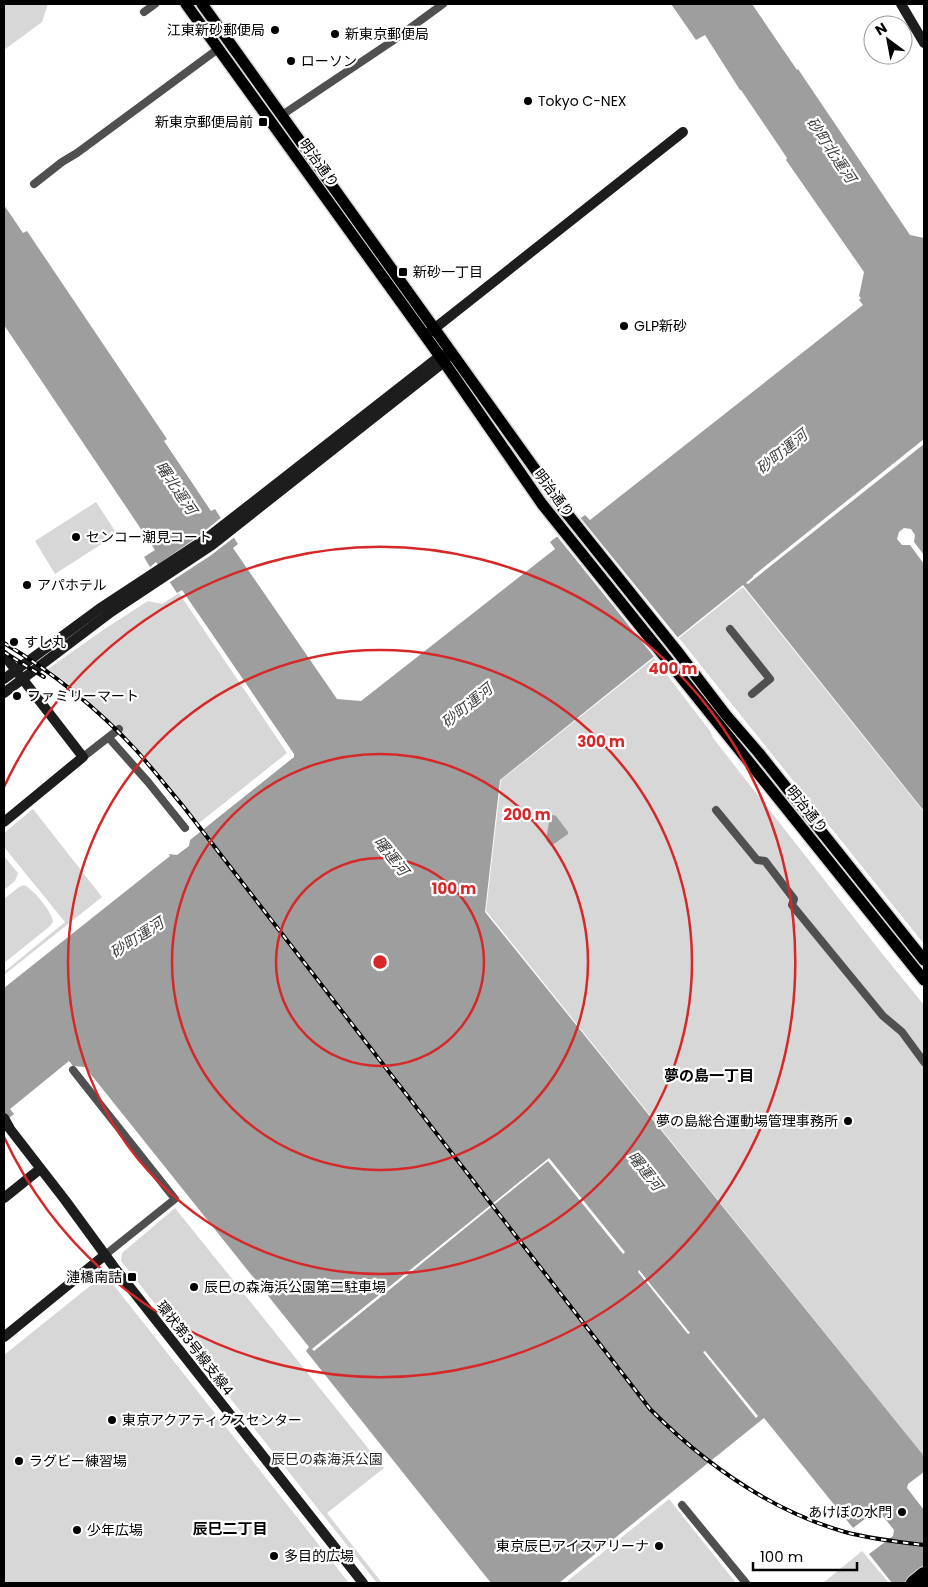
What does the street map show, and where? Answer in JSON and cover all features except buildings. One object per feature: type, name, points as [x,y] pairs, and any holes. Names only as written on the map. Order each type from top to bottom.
[{"type":"highway","points":[[913,1583],[924,1574]]},
{"type":"main road","name":"明治通り","points":[[186,4],[442,359],[542,504],[924,980]]},
{"type":"main road","name":"明治通り","points":[[202,4],[565,511],[726,715],[924,960]]},
{"type":"street","points":[[144,12],[155,4]]},
{"type":"street","points":[[282,116],[391,42],[442,4]]},
{"type":"street","points":[[901,4],[924,43]]},
{"type":"street","points":[[34,184],[218,49]]},
{"type":"street","points":[[425,336],[683,132]]},
{"type":"street","points":[[4,679],[19,674],[111,612],[156,578],[212,545],[234,522],[451,351]]},
{"type":"street","points":[[730,629],[770,680],[752,694]]},
{"type":"street","points":[[4,655],[84,758]]},
{"type":"street","points":[[4,693],[19,674]]},
{"type":"street","points":[[4,822],[119,729]]},
{"type":"street","points":[[109,738],[185,828]]},
{"type":"street","points":[[716,810],[757,860],[765,861],[794,899],[792,905],[883,1016],[902,1032],[924,1062]]},
{"type":"street","points":[[4,1337],[175,1199],[74,1070]]},
{"type":"street","name":"環状第3号線支線4","points":[[5,1122],[62,1202],[76,1216],[363,1583]]},
{"type":"street","points":[[4,1198],[39,1170]]},
{"type":"street","points":[[682,1505],[746,1583]]},
{"type":"green space","points":[[4,4],[48,4],[42,22],[4,50]]},
{"type":"green space","name":"センコー潮見コート","points":[[96,502],[117,534],[55,574],[35,541]]},
{"type":"green space","points":[[743,587],[924,812],[924,944],[679,638]]},
{"type":"green space","points":[[179,593],[287,753],[199,823],[163,778],[124,735],[85,698],[48,669],[148,601],[162,604]]},
{"type":"green space","points":[[654,658],[710,731],[713,738],[924,1005],[924,1456],[486,911],[501,780]]},
{"type":"green space","points":[[33,809],[102,897],[4,975],[4,972],[65,922],[4,847],[4,833]]},
{"type":"green space","points":[[4,856],[18,873],[15,881],[4,890]]},
{"type":"green space","points":[[24,885],[42,902],[50,913],[53,922],[4,963],[4,899]]},
{"type":"green space","name":"辰巳の森海浜公園","points":[[175,1208],[384,1468],[327,1513],[382,1583],[377,1583],[121,1261],[122,1253]]},
{"type":"green space","name":"辰巳の森海浜公園","points":[[95,1282],[112,1283],[349,1583],[4,1583],[4,1355]]},
{"type":"green space","name":"東京辰巳アイスアリーナ","points":[[669,1499],[736,1583],[565,1583]]},
{"type":"green space","points":[[862,1551],[889,1583],[823,1583]]},
{"type":"water","points":[[671,4],[752,4],[910,235],[924,238],[924,811],[743,585],[500,780],[485,912],[924,1456],[924,1472],[908,1484],[907,1488],[924,1510],[924,1583],[892,1583],[869,1554],[893,1536],[894,1530],[879,1511],[874,1512],[853,1528],[764,1418],[559,1583],[491,1583],[306,1351],[309,1347],[85,1067],[73,1066],[69,1061],[10,1109],[14,1114],[4,1122],[4,988],[170,856],[169,854],[177,855],[189,846],[190,840],[294,757],[294,754],[182,590],[177,593],[156,562],[150,567],[144,557],[155,550],[4,325],[4,205],[23,233],[27,231],[167,439],[164,441],[211,511],[215,509],[238,544],[233,548],[337,699],[361,701],[555,549],[550,542],[585,515],[590,520],[863,305],[859,300],[861,298],[859,296],[864,272],[786,160],[787,158],[705,35],[696,40]]},
{"type":"water","points":[[550,816],[556,816],[568,834],[551,846],[546,840]]},
{"type":"pier","points":[[924,439],[924,444],[748,584],[746,583],[753,576]]},
{"type":"pier","points":[[223,516],[236,536],[210,556],[167,584],[155,566],[196,538]]},
{"type":"pier","points":[[579,516],[679,639],[655,658],[556,535]]},
{"type":"pier","points":[[904,528],[911,529],[915,535],[914,542],[924,555],[924,564],[910,545],[902,545],[897,539],[899,532]]},
{"type":"pier","points":[[549,1158],[625,1252],[623,1254],[548,1161],[314,1351],[312,1349]]},
{"type":"pier","points":[[639,1270],[690,1333],[688,1334],[638,1272]]},
{"type":"pier","points":[[705,1351],[758,1416],[756,1418],[703,1352]]},
{"type":"railway","points":[[4,643],[39,666],[90,705],[148,764],[183,806],[650,1409],[716,1466],[764,1498],[790,1511],[817,1523],[845,1532],[924,1545]]},
{"type":"railway","points":[[4,652],[44,677]]},
{"type":"place","name":"江東新砂郵便局","points":[[275,30]]},
{"type":"place","name":"新東京郵便局","points":[[335,34]]},
{"type":"place","name":"ローソン","points":[[291,61]]},
{"type":"place","name":"Tokyo C-NEX","points":[[528,101]]},
{"type":"place","name":"新東京郵便局前","points":[[263,122]]},
{"type":"place","name":"新砂一丁目","points":[[403,272]]},
{"type":"place","name":"GLP新砂","points":[[624,326]]},
{"type":"place","name":"センコー潮見コート","points":[[76,537]]},
{"type":"place","name":"アパホテル","points":[[27,585]]},
{"type":"place","name":"すし丸","points":[[14,642]]},
{"type":"place","name":"ファミリーマート","points":[[17,696]]},
{"type":"place","name":"夢の島総合運動場管理事務所","points":[[848,1121]]},
{"type":"place","name":"漣橋南詰","points":[[132,1277]]},
{"type":"place","name":"辰巳の森海浜公園第二駐車場","points":[[194,1287]]},
{"type":"place","name":"東京アクアティクスセンター","points":[[112,1420]]},
{"type":"place","name":"ラグビー練習場","points":[[19,1461]]},
{"type":"place","name":"あけぼの水門","points":[[902,1512]]},
{"type":"place","name":"少年広場","points":[[77,1530]]},
{"type":"place","name":"東京辰巳アイスアリーナ","points":[[659,1546]]},
{"type":"place","name":"多目的広場","points":[[274,1556]]},
{"type":"district","name":"夢の島一丁目","points":[[709,1076]]},
{"type":"district","name":"辰巳二丁目","points":[[230,1529]]},
{"type":"water label","name":"砂町北運河","points":[[831,150]]},
{"type":"water label","name":"砂町運河","points":[[782,452]]},
{"type":"water label","name":"曙北運河","points":[[176,488]]},
{"type":"water label","name":"砂町運河","points":[[467,706]]},
{"type":"water label","name":"曙運河","points":[[391,856]]},
{"type":"water label","name":"砂町運河","points":[[137,938]]},
{"type":"water label","name":"曙運河","points":[[645,1171]]}]
